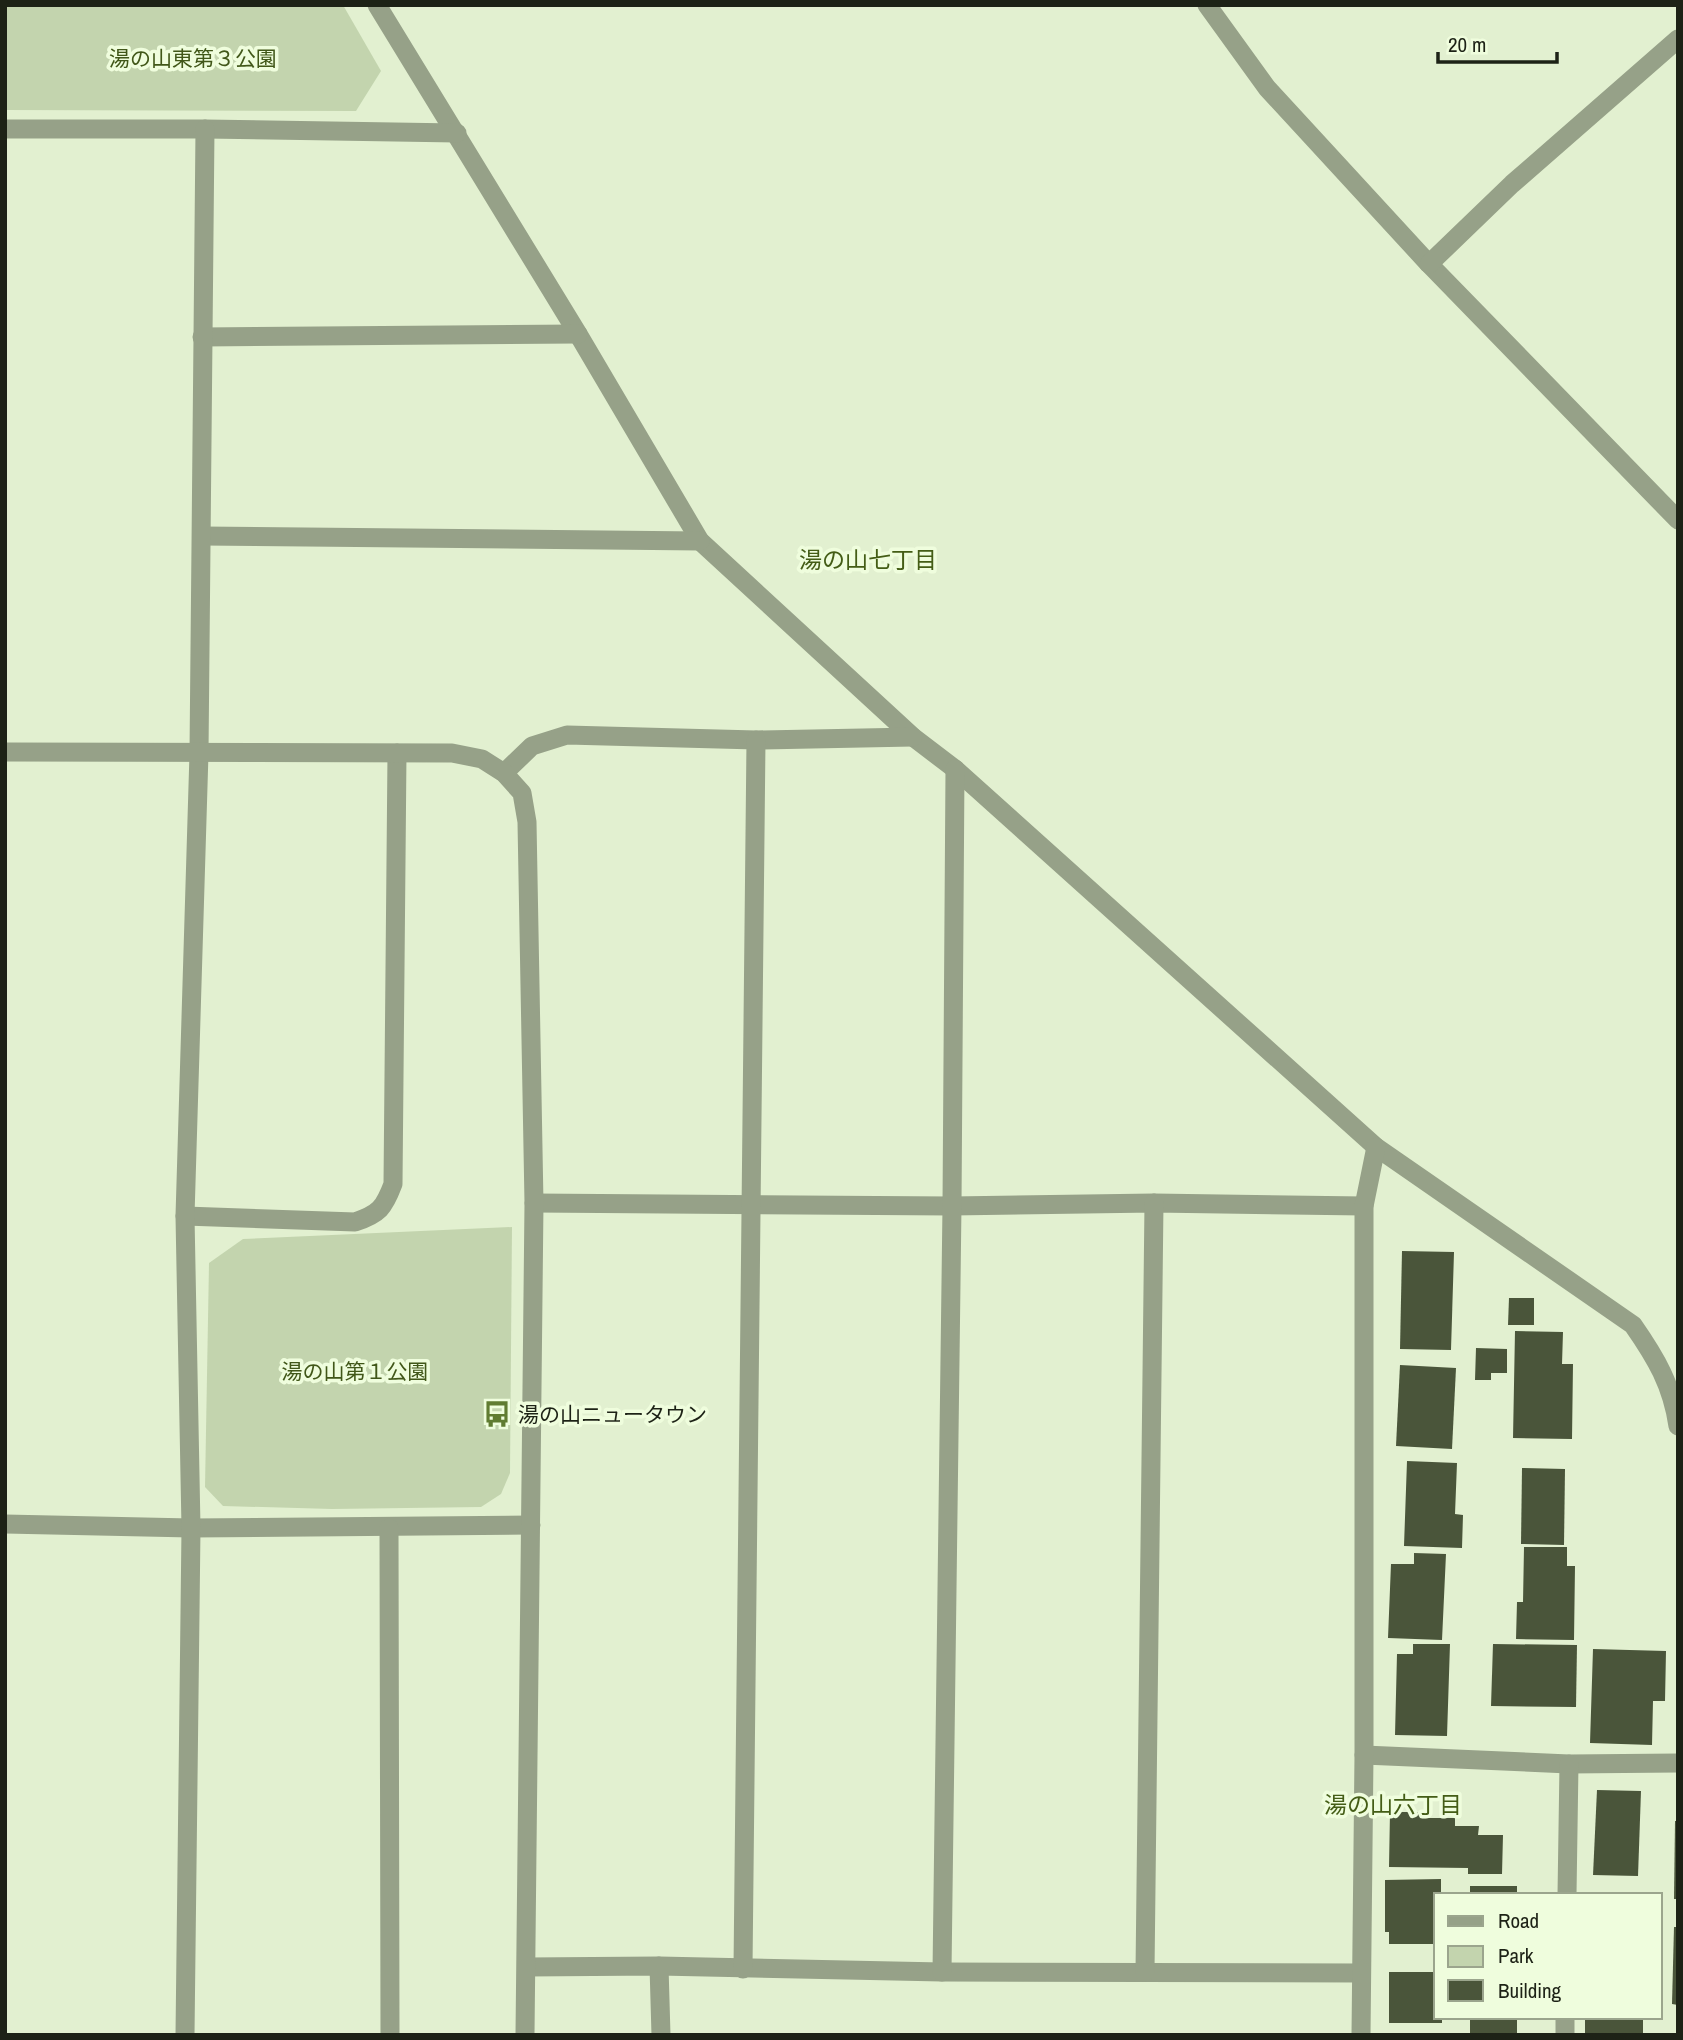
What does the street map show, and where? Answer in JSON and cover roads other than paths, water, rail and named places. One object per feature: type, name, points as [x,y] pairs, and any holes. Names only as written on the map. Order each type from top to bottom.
[{"type":"street","points":[[377,5],[457,133],[700,541],[913,737],[955,769],[1376,1147],[1633,1325],[1658,1360],[1675,1407],[1678,1426]]},
{"type":"street","points":[[1207,5],[1267,88],[1429,264],[1678,520]]},
{"type":"street","points":[[1429,264],[1512,184],[1678,39]]},
{"type":"street","points":[[5,129],[457,133]]},
{"type":"street","points":[[185,2035],[191,1528],[185,1216],[199,753],[205,129]]},
{"type":"street","points":[[202,337],[578,334]]},
{"type":"street","points":[[202,536],[700,541]]},
{"type":"street","points":[[504,773],[532,746],[567,735],[756,740],[913,737]]},
{"type":"street","points":[[743,1969],[756,740]]},
{"type":"street","points":[[5,752],[452,753],[482,759],[504,773],[522,793],[527,821],[534,1203],[525,2035]]},
{"type":"street","points":[[185,1216],[355,1222],[374,1216],[385,1204],[393,1184],[397,753]]},
{"type":"street","points":[[942,1972],[955,769]]},
{"type":"street","points":[[1361,2035],[1364,1206],[1376,1147]]},
{"type":"street","points":[[534,1203],[952,1206],[1154,1203],[1364,1206]]},
{"type":"street","points":[[1145,1972],[1154,1203]]},
{"type":"street","points":[[5,1524],[191,1528],[531,1525]]},
{"type":"street","points":[[389,1528],[390,2035]]},
{"type":"street","points":[[1364,1755],[1569,1764],[1678,1763]]},
{"type":"street","points":[[1567,1893],[1569,1764]]},
{"type":"street","points":[[659,1966],[661,2035]]},
{"type":"street","points":[[527,1967],[1360,1973]]},
{"type":"place","name":"湯の山ニュータウン","points":[[497,1414]]},
{"type":"district","name":"湯の山七丁目","points":[[868,559]]},
{"type":"district","name":"湯の山六丁目","points":[[1393,1804]]},
{"type":"park label","name":"湯の山東第３公園","points":[[193,58]]},
{"type":"park label","name":"湯の山第１公園","points":[[355,1371]]}]
